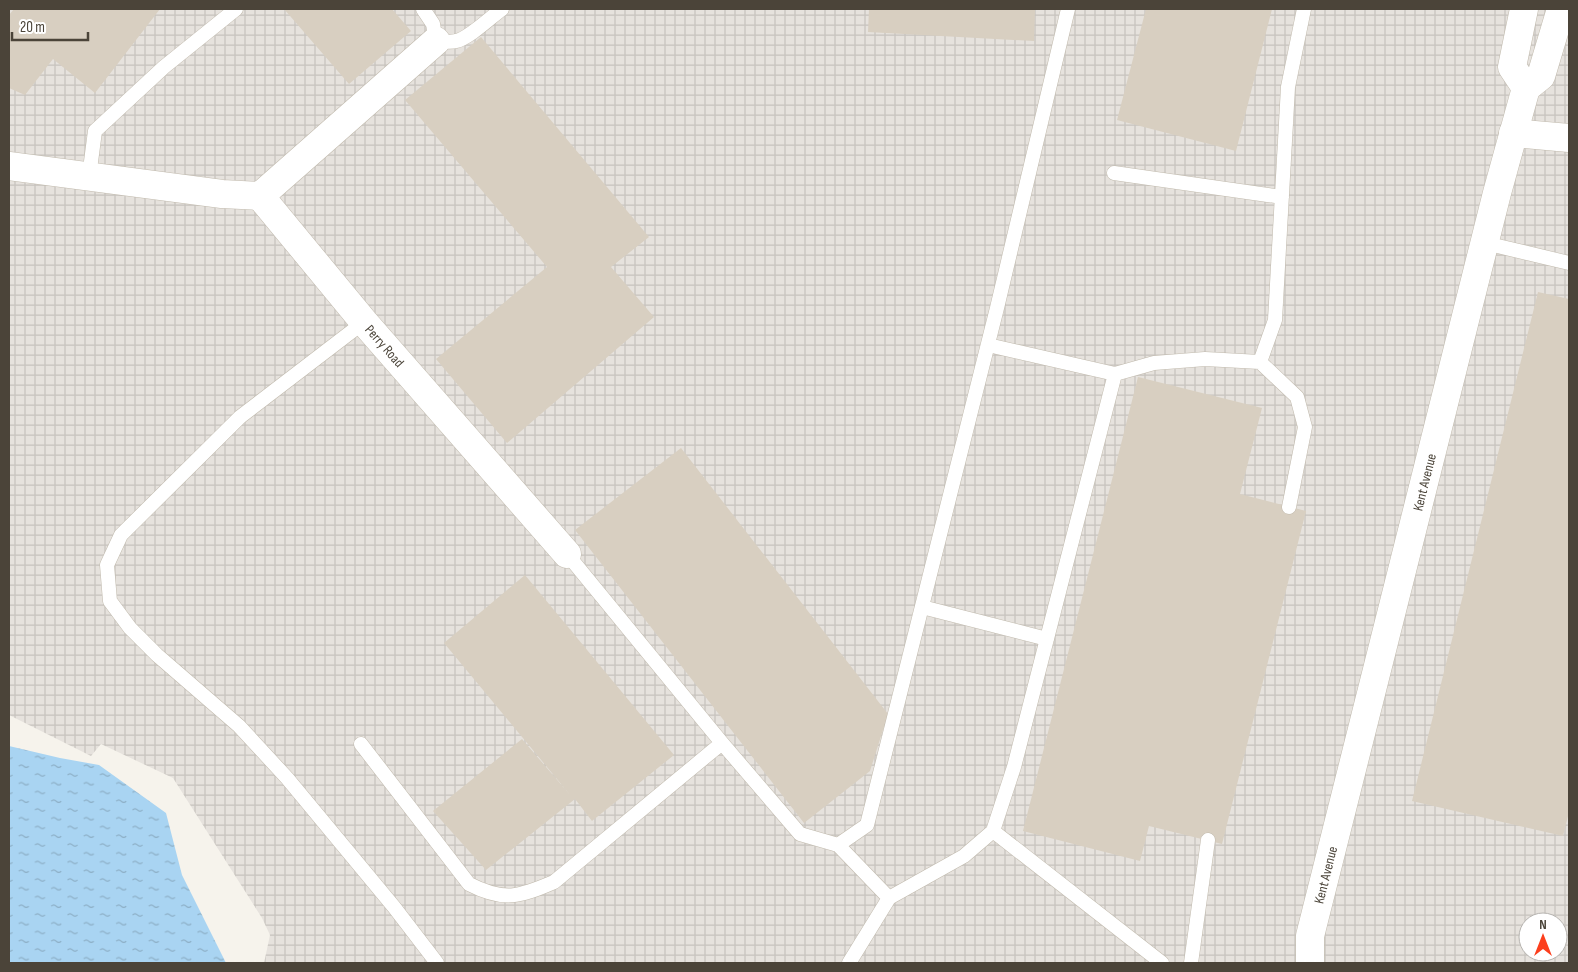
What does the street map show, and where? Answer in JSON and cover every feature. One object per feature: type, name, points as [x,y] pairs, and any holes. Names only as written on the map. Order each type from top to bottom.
[{"type":"street","points":[[1524,9],[1512,67],[1526,88]]},
{"type":"street","name":"Kent Avenue","points":[[1310,963],[1312,927],[1485,243],[1526,88],[1541,76],[1561,9]]},
{"type":"street","points":[[9,166],[222,194],[260,196],[436,41]]},
{"type":"street","points":[[1514,133],[1569,138]]},
{"type":"street","name":"Perry Road","points":[[260,196],[364,322],[567,554]]},
{"type":"lane","points":[[89,177],[95,131],[164,67],[236,9]]},
{"type":"lane","points":[[423,9],[432,24],[436,41],[457,41],[470,34],[502,9]]},
{"type":"lane","points":[[838,845],[867,825],[988,345],[1068,9]]},
{"type":"lane","points":[[1260,362],[1274,320],[1288,87],[1304,9]]},
{"type":"lane","points":[[1114,173],[1282,197]]},
{"type":"lane","points":[[1485,243],[1569,263]]},
{"type":"lane","points":[[364,322],[240,417],[121,535],[108,565],[110,601],[130,628],[157,655],[239,726],[287,778],[394,907],[437,963]]},
{"type":"lane","points":[[988,345],[1116,374],[1154,363],[1205,359],[1260,362],[1297,397],[1305,427],[1289,507]]},
{"type":"lane","points":[[849,963],[889,898],[964,856],[993,831],[1014,767],[1116,374]]},
{"type":"lane","points":[[567,554],[722,743],[800,834],[838,845],[889,898]]},
{"type":"lane","points":[[922,607],[1047,639]]},
{"type":"lane","points":[[361,744],[469,884],[484,892],[499,896],[527,894],[554,882],[722,743]]},
{"type":"lane","points":[[993,831],[1162,963]]},
{"type":"lane","points":[[1191,963],[1208,840]]},
{"type":"shaded area","points":[[9,9],[1569,9],[1569,963],[264,963],[270,935],[262,918],[173,778],[101,744],[91,756],[9,715]]},
{"type":"water","points":[[9,746],[99,765],[166,813],[182,875],[226,963],[9,963]]},
{"type":"building","points":[[14,9],[160,9],[95,93],[53,59],[25,95],[9,88],[9,15]]},
{"type":"building","points":[[284,9],[392,9],[411,31],[349,84]]},
{"type":"building","points":[[869,9],[1035,9],[1034,41],[868,32]]},
{"type":"building","points":[[1146,9],[1272,9],[1236,151],[1117,120]]},
{"type":"building","points":[[481,37],[649,237],[611,267],[654,317],[507,443],[436,359],[547,267],[405,100]]},
{"type":"building","points":[[1538,292],[1569,299],[1569,812],[1563,836],[1412,801]]},
{"type":"building","points":[[1138,377],[1262,408],[1240,494],[1306,511],[1222,844],[1149,826],[1140,861],[1023,831]]},
{"type":"building","points":[[681,448],[888,714],[870,771],[804,823],[575,530]]},
{"type":"building","points":[[525,575],[674,755],[592,821],[575,799],[486,870],[433,811],[522,739],[571,796],[444,643]]}]
